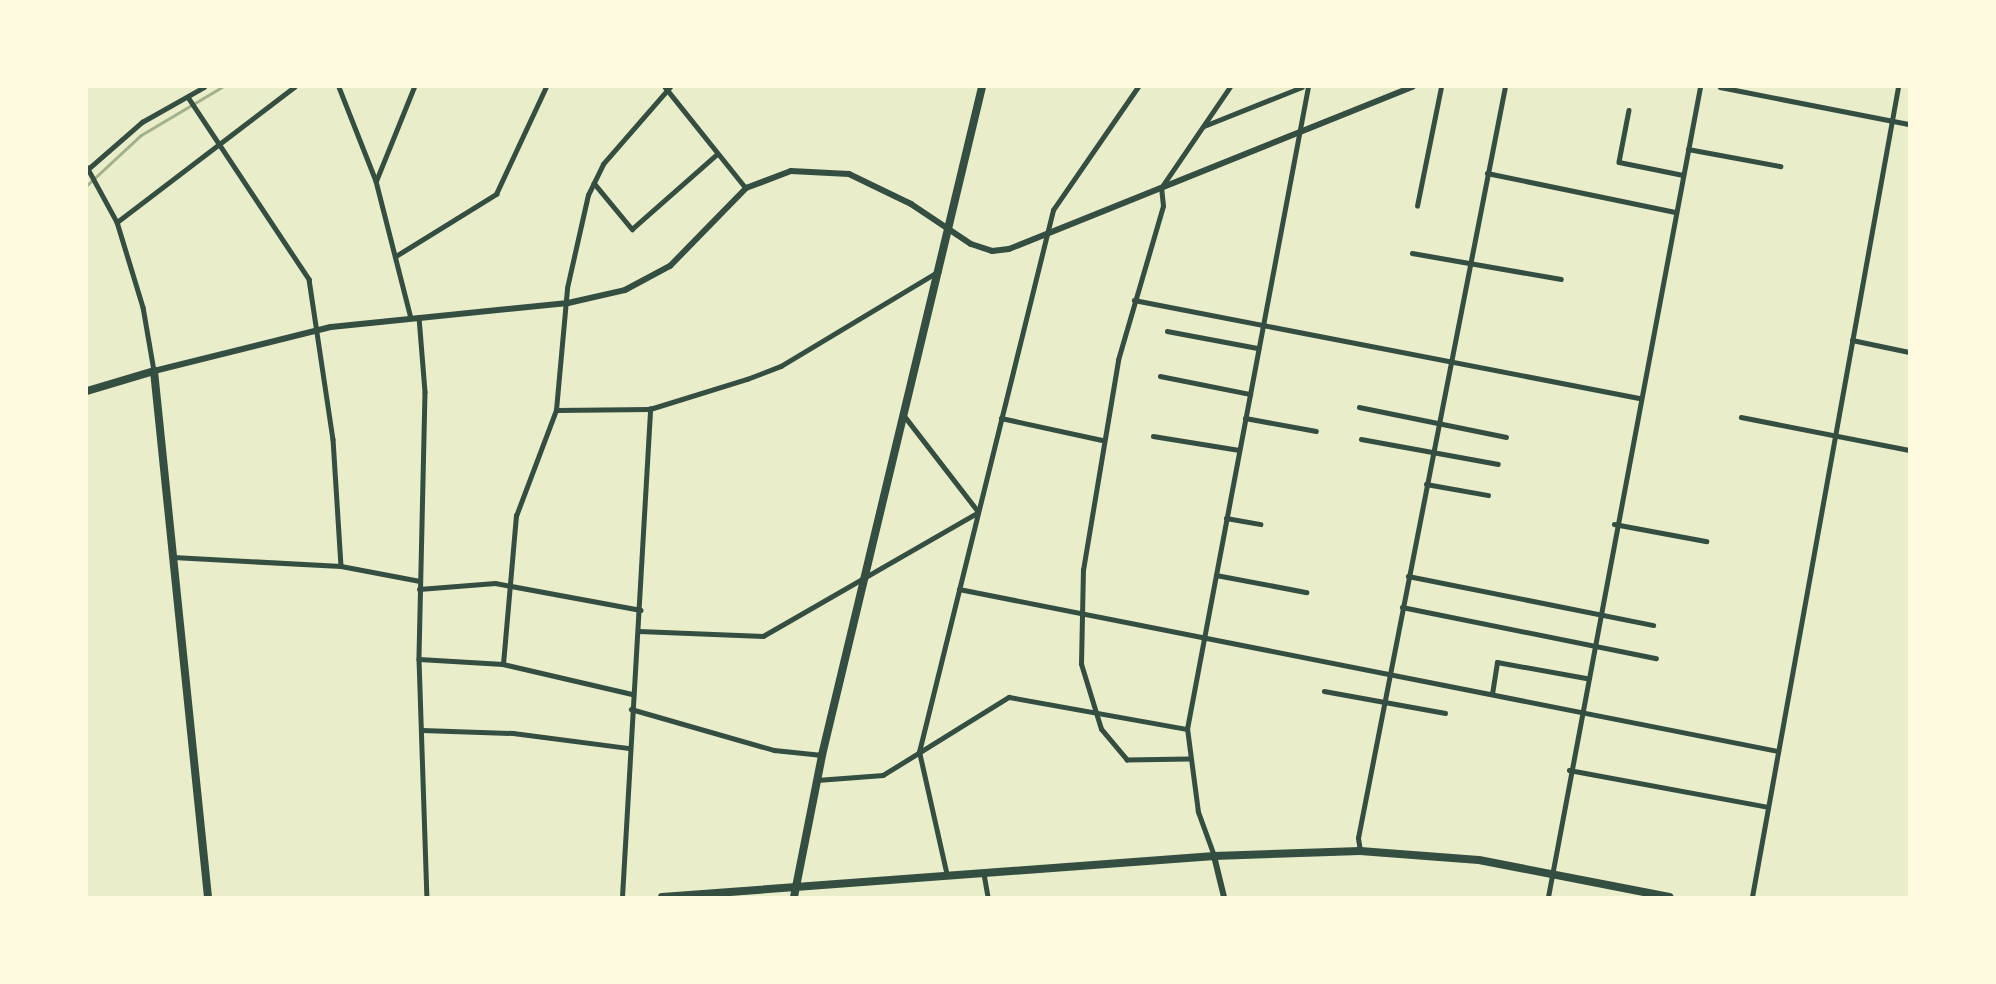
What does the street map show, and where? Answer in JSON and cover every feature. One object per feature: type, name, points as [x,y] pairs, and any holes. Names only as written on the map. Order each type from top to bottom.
[{"type":"main road","points":[[794,893],[822,755],[951,234],[982,87]]},
{"type":"main road","points":[[87,392],[154,370],[170,557],[208,897]]},
{"type":"main road","points":[[662,897],[794,893],[947,876],[1214,856],[1360,851],[1479,860],[1551,872],[1669,897]]},
{"type":"street","points":[[204,87],[190,99],[142,122],[88,170],[117,222],[143,307],[154,370],[316,330],[420,317],[568,303],[648,281],[670,266],[746,188],[791,171],[828,169],[885,190],[951,234],[992,251],[1161,189],[1300,130],[1413,87]]},
{"type":"street","points":[[117,222],[294,87]]},
{"type":"street","points":[[339,87],[376,181],[411,318]]},
{"type":"street","points":[[376,181],[414,87]]},
{"type":"street","points":[[396,256],[496,194],[546,87]]},
{"type":"street","points":[[947,876],[919,753],[1053,210],[1138,87]]},
{"type":"street","points":[[1189,759],[1127,760],[1109,742],[1094,712],[1080,663],[1085,615],[1087,521],[1102,440],[1134,300],[1163,206],[1161,189],[1230,87]]},
{"type":"street","points":[[1203,126],[1302,87]]},
{"type":"street","points":[[1224,897],[1214,856],[1198,812],[1189,759],[1187,729],[1308,87]]},
{"type":"street","points":[[1417,206],[1441,87]]},
{"type":"street","points":[[1360,851],[1402,607],[1505,87]]},
{"type":"street","points":[[1548,897],[1614,524],[1700,87]]},
{"type":"street","points":[[1720,87],[1909,124]]},
{"type":"street","points":[[1752,897],[1898,87]]},
{"type":"street","points":[[503,664],[509,585],[522,491],[556,410],[568,303],[594,183],[603,164],[667,88],[746,188]]},
{"type":"street","points":[[190,99],[222,144],[309,279],[333,439],[341,566]]},
{"type":"street","points":[[1629,110],[1619,162],[1683,175]]},
{"type":"street","points":[[1688,149],[1780,166]]},
{"type":"street","points":[[594,183],[632,229],[717,154]]},
{"type":"street","points":[[1487,173],[1676,212]]},
{"type":"street","points":[[1412,253],[1561,279]]},
{"type":"street","points":[[556,410],[650,409],[781,366],[942,270]]},
{"type":"street","points":[[1134,300],[1639,398]]},
{"type":"street","points":[[420,317],[425,392],[419,659],[427,897]]},
{"type":"street","points":[[1167,331],[1258,348]]},
{"type":"street","points":[[1852,340],[1909,352]]},
{"type":"street","points":[[1160,376],[1250,394]]},
{"type":"street","points":[[1359,406],[1506,437]]},
{"type":"street","points":[[622,897],[650,409]]},
{"type":"street","points":[[1741,417],[1909,450]]},
{"type":"street","points":[[906,418],[978,512]]},
{"type":"street","points":[[1001,418],[1102,440]]},
{"type":"street","points":[[1245,418],[1316,431]]},
{"type":"street","points":[[1153,435],[1239,450]]},
{"type":"street","points":[[1361,439],[1498,464]]},
{"type":"street","points":[[1426,484],[1488,495]]},
{"type":"street","points":[[639,631],[763,636],[978,512]]},
{"type":"street","points":[[1226,518],[1260,524]]},
{"type":"street","points":[[1614,524],[1706,541]]},
{"type":"street","points":[[170,557],[341,566],[420,581]]},
{"type":"street","points":[[1215,575],[1306,592]]},
{"type":"street","points":[[1408,576],[1653,625]]},
{"type":"street","points":[[419,589],[509,585],[640,610]]},
{"type":"street","points":[[959,589],[1778,751]]},
{"type":"street","points":[[1402,607],[1656,658]]},
{"type":"street","points":[[419,659],[503,664],[632,694]]},
{"type":"street","points":[[1492,694],[1497,662],[1586,678]]},
{"type":"street","points":[[1324,691],[1445,713]]},
{"type":"street","points":[[817,780],[882,775],[1009,697],[1187,729]]},
{"type":"street","points":[[631,709],[774,750],[822,755]]},
{"type":"street","points":[[422,730],[513,733],[629,748]]},
{"type":"street","points":[[1569,771],[1768,807]]},
{"type":"street","points":[[984,874],[988,897]]},
{"type":"waterway","points":[[87,185],[141,135],[222,87]]}]
